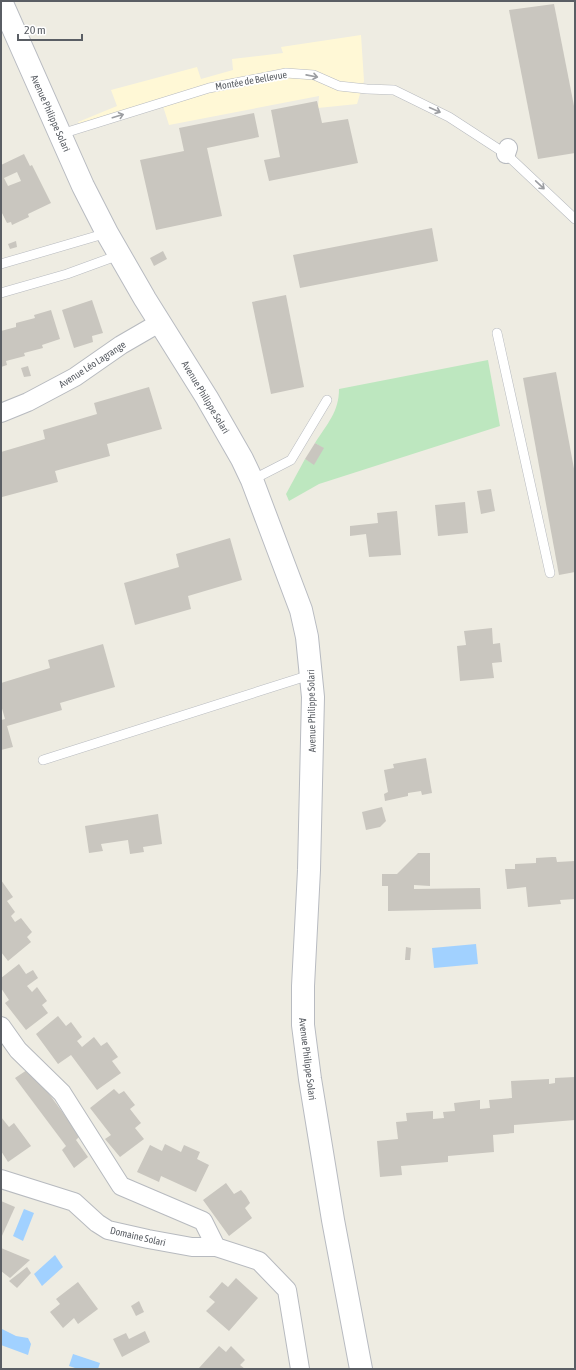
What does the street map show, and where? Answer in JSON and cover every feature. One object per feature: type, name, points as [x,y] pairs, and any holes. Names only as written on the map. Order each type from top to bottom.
[{"type":"main road","name":"Avenue Philippe Solari","points":[[1,1],[6,25],[71,131],[83,186],[107,233],[159,323],[207,398],[242,459],[252,480],[301,610],[307,637],[312,675],[311,795],[303,986],[303,1025],[310,1079],[361,1369]]},
{"type":"street","name":"Avenue Léo Lagrange","points":[[1,413],[28,402],[75,377],[121,345],[159,323]]},
{"type":"street","points":[[1,1026],[18,1050],[62,1093],[121,1186],[203,1221],[216,1247]]},
{"type":"street","name":"Domaine Solari","points":[[1,1179],[74,1202],[97,1223],[108,1230],[148,1240],[192,1247],[216,1247],[259,1261],[287,1290],[300,1369]]},
{"type":"lane","name":"Montée de Bellevue","points":[[71,131],[209,88],[286,73],[314,76],[338,86],[394,90],[450,117],[507,151],[575,219]]},
{"type":"lane","points":[[1,264],[107,233]]},
{"type":"lane","points":[[1,293],[67,274],[119,254]]},
{"type":"lane","points":[[497,333],[550,573]]},
{"type":"lane","points":[[252,480],[291,460],[327,400]]},
{"type":"lane","points":[[43,760],[312,675]]},
{"type":"shaded area","points":[[361,35],[364,81],[357,104],[318,108],[319,96],[169,125],[162,103],[82,132],[78,122],[117,106],[111,90],[197,67],[201,79],[233,70],[232,59],[283,53],[281,47]]},
{"type":"green space","points":[[488,360],[500,426],[319,484],[289,501],[286,494],[305,459],[314,464],[323,448],[315,443],[335,411],[339,389]]},
{"type":"water","points":[[476,944],[478,964],[434,968],[432,948]]},
{"type":"water","points":[[24,1209],[34,1213],[23,1241],[13,1236]]},
{"type":"water","points":[[55,1255],[63,1267],[42,1286],[34,1274]]},
{"type":"water","points":[[2,1329],[16,1336],[28,1338],[31,1344],[28,1355],[1,1345]]},
{"type":"water","points":[[73,1354],[100,1363],[98,1369],[78,1369],[69,1366]]},
{"type":"building","points":[[554,4],[575,111],[575,153],[538,159],[509,10]]},
{"type":"building","points":[[317,101],[322,123],[348,119],[358,163],[269,181],[264,160],[280,157],[271,110]]},
{"type":"building","points":[[254,113],[259,137],[207,148],[222,216],[156,230],[140,160],[184,151],[179,128]]},
{"type":"building","points":[[24,154],[30,166],[32,165],[51,203],[28,214],[29,217],[12,225],[11,222],[7,223],[1,211],[1,165]],"holes":[[[17,172],[21,181],[8,186],[4,178]]]},
{"type":"building","points":[[432,228],[438,261],[300,288],[293,255]]},
{"type":"building","points":[[16,241],[17,247],[10,249],[8,244]]},
{"type":"building","points":[[163,251],[167,259],[154,266],[150,258]]},
{"type":"building","points":[[286,295],[304,387],[271,394],[252,302]]},
{"type":"building","points":[[92,300],[103,333],[92,336],[93,342],[74,348],[62,310]]},
{"type":"building","points":[[51,310],[60,339],[42,345],[43,348],[24,353],[25,356],[6,361],[7,365],[1,367],[1,331],[16,327],[16,323],[35,318],[34,315]]},
{"type":"building","points":[[28,366],[31,376],[24,377],[21,368]]},
{"type":"building","points":[[556,372],[575,474],[575,572],[559,575],[523,378]]},
{"type":"building","points":[[149,387],[162,429],[107,444],[110,456],[55,471],[58,482],[2,497],[1,452],[45,439],[43,430],[97,414],[94,403]]},
{"type":"building","points":[[315,443],[324,448],[314,465],[305,459]]},
{"type":"building","points":[[491,489],[495,511],[481,514],[477,491]]},
{"type":"building","points":[[465,502],[468,533],[438,536],[435,505]]},
{"type":"building","points":[[397,511],[401,555],[369,557],[366,534],[350,536],[350,526],[378,523],[377,513]]},
{"type":"building","points":[[230,538],[242,580],[188,596],[191,609],[135,625],[124,583],[179,567],[176,554]]},
{"type":"building","points":[[492,628],[493,644],[500,643],[502,662],[492,663],[494,678],[460,681],[457,646],[466,645],[464,631]]},
{"type":"building","points":[[103,644],[115,687],[60,703],[62,710],[7,726],[13,747],[1,750],[1,720],[5,719],[1,705],[1,683],[50,668],[48,660]]},
{"type":"building","points":[[426,758],[432,793],[422,795],[421,791],[408,793],[408,796],[385,801],[384,794],[388,792],[384,770],[394,768],[393,764]]},
{"type":"building","points":[[382,807],[386,821],[380,827],[366,830],[362,812]]},
{"type":"building","points":[[158,814],[162,844],[143,847],[144,852],[130,854],[128,840],[101,844],[103,851],[89,853],[85,826]]},
{"type":"building","points":[[418,853],[430,853],[430,886],[414,885],[414,889],[480,888],[481,909],[388,911],[388,886],[382,886],[382,874],[397,874]]},
{"type":"building","points":[[556,857],[557,862],[575,861],[575,899],[560,900],[561,904],[528,907],[526,887],[507,889],[505,869],[515,869],[515,864],[536,863],[536,858]]},
{"type":"building","points":[[1,880],[13,897],[7,901],[15,912],[11,916],[15,922],[21,918],[32,932],[27,937],[31,942],[8,961],[1,952]]},
{"type":"building","points":[[406,947],[411,948],[410,960],[405,960]]},
{"type":"building","points":[[19,964],[26,974],[33,970],[38,978],[27,986],[32,992],[37,987],[47,1001],[42,1005],[48,1013],[26,1030],[5,1003],[9,1000],[1,988],[1,978]]},
{"type":"building","points":[[58,1016],[66,1026],[71,1022],[82,1037],[77,1041],[82,1047],[94,1037],[101,1046],[107,1042],[118,1057],[112,1061],[121,1073],[97,1090],[71,1055],[58,1064],[36,1034]]},
{"type":"building","points":[[30,1068],[80,1136],[76,1140],[88,1157],[74,1168],[62,1150],[66,1146],[15,1078]]},
{"type":"building","points":[[575,1077],[575,1120],[514,1125],[514,1133],[493,1135],[494,1152],[448,1156],[448,1162],[401,1166],[402,1175],[380,1177],[377,1141],[398,1139],[396,1122],[407,1121],[406,1113],[433,1111],[433,1119],[444,1118],[443,1112],[455,1111],[454,1103],[480,1100],[480,1109],[490,1108],[489,1100],[512,1098],[511,1081],[549,1079],[549,1084],[555,1083],[555,1078]]},
{"type":"building","points":[[114,1089],[119,1094],[124,1091],[135,1105],[130,1109],[141,1123],[135,1128],[144,1139],[120,1157],[105,1139],[111,1135],[90,1108]]},
{"type":"building","points":[[1,1117],[9,1127],[14,1123],[31,1146],[8,1162],[1,1151]]},
{"type":"building","points":[[165,1144],[181,1152],[184,1145],[200,1152],[197,1159],[209,1165],[196,1192],[161,1176],[159,1182],[137,1172],[150,1145],[162,1151]]},
{"type":"building","points":[[226,1183],[234,1194],[241,1190],[246,1196],[250,1203],[245,1208],[252,1218],[229,1236],[203,1200]]},
{"type":"building","points":[[1,1201],[15,1207],[1,1238]]},
{"type":"building","points":[[1,1248],[30,1260],[10,1278],[1,1271]]},
{"type":"building","points":[[27,1267],[31,1273],[17,1288],[9,1281]]},
{"type":"building","points":[[236,1278],[258,1298],[229,1331],[206,1311],[215,1302],[209,1297],[222,1282],[228,1287]]},
{"type":"building","points":[[78,1282],[98,1309],[78,1324],[74,1318],[63,1328],[50,1312],[60,1304],[56,1299]]},
{"type":"building","points":[[139,1301],[144,1312],[136,1316],[131,1306]]},
{"type":"building","points":[[145,1331],[150,1342],[122,1357],[113,1339],[126,1333],[129,1339]]},
{"type":"building","points":[[219,1346],[226,1352],[231,1346],[245,1360],[240,1365],[245,1369],[199,1368]]}]
